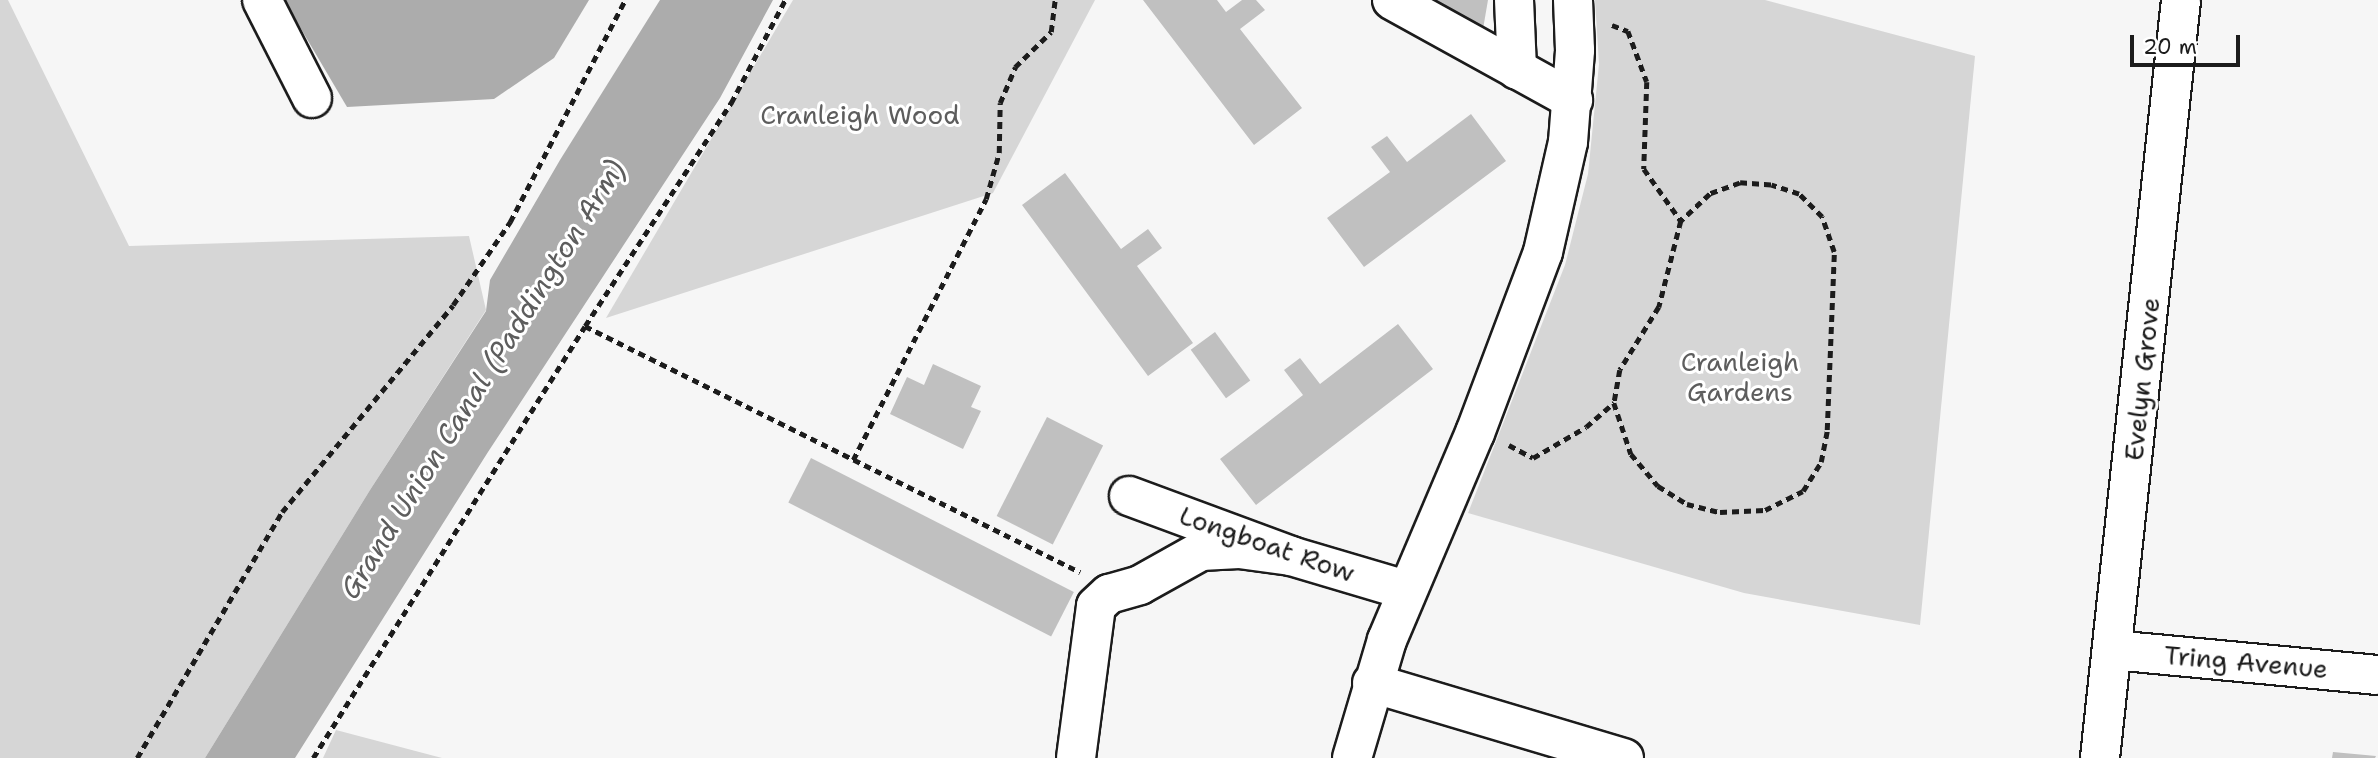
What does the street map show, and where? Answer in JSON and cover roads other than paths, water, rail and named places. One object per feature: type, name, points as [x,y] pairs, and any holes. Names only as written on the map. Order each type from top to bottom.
[{"type":"street","points":[[262,0],[312,98]]},
{"type":"street","points":[[1392,0],[1573,100]]},
{"type":"street","points":[[1514,0],[1517,69]]},
{"type":"street","name":"Evelyn Grove","points":[[2100,758],[2181,0]]},
{"type":"street","points":[[1352,758],[1372,683],[1406,590],[1475,433],[1543,252],[1564,169],[1573,100],[1574,6]]},
{"type":"street","name":"Longboat Row","points":[[1129,496],[1291,556],[1406,590]]},
{"type":"street","points":[[1076,758],[1096,606],[1109,593],[1140,585],[1201,551],[1239,550],[1291,556]]},
{"type":"street","name":"Tring Avenue","points":[[2113,650],[2378,675]]},
{"type":"street","points":[[1372,683],[1624,758]]},
{"type":"water","points":[[284,0],[589,0],[554,58],[494,99],[347,107]]},
{"type":"water","name":"Grand Union Canal (Paddington Arm)","points":[[660,0],[773,0],[720,98],[488,452],[295,758],[205,758],[370,490],[486,311],[490,280],[560,160]]},
{"type":"park label","name":"Cranleigh Wood","points":[[860,115]]},
{"type":"park label","name":"Cranleigh Gardens","points":[[1740,377]]}]
